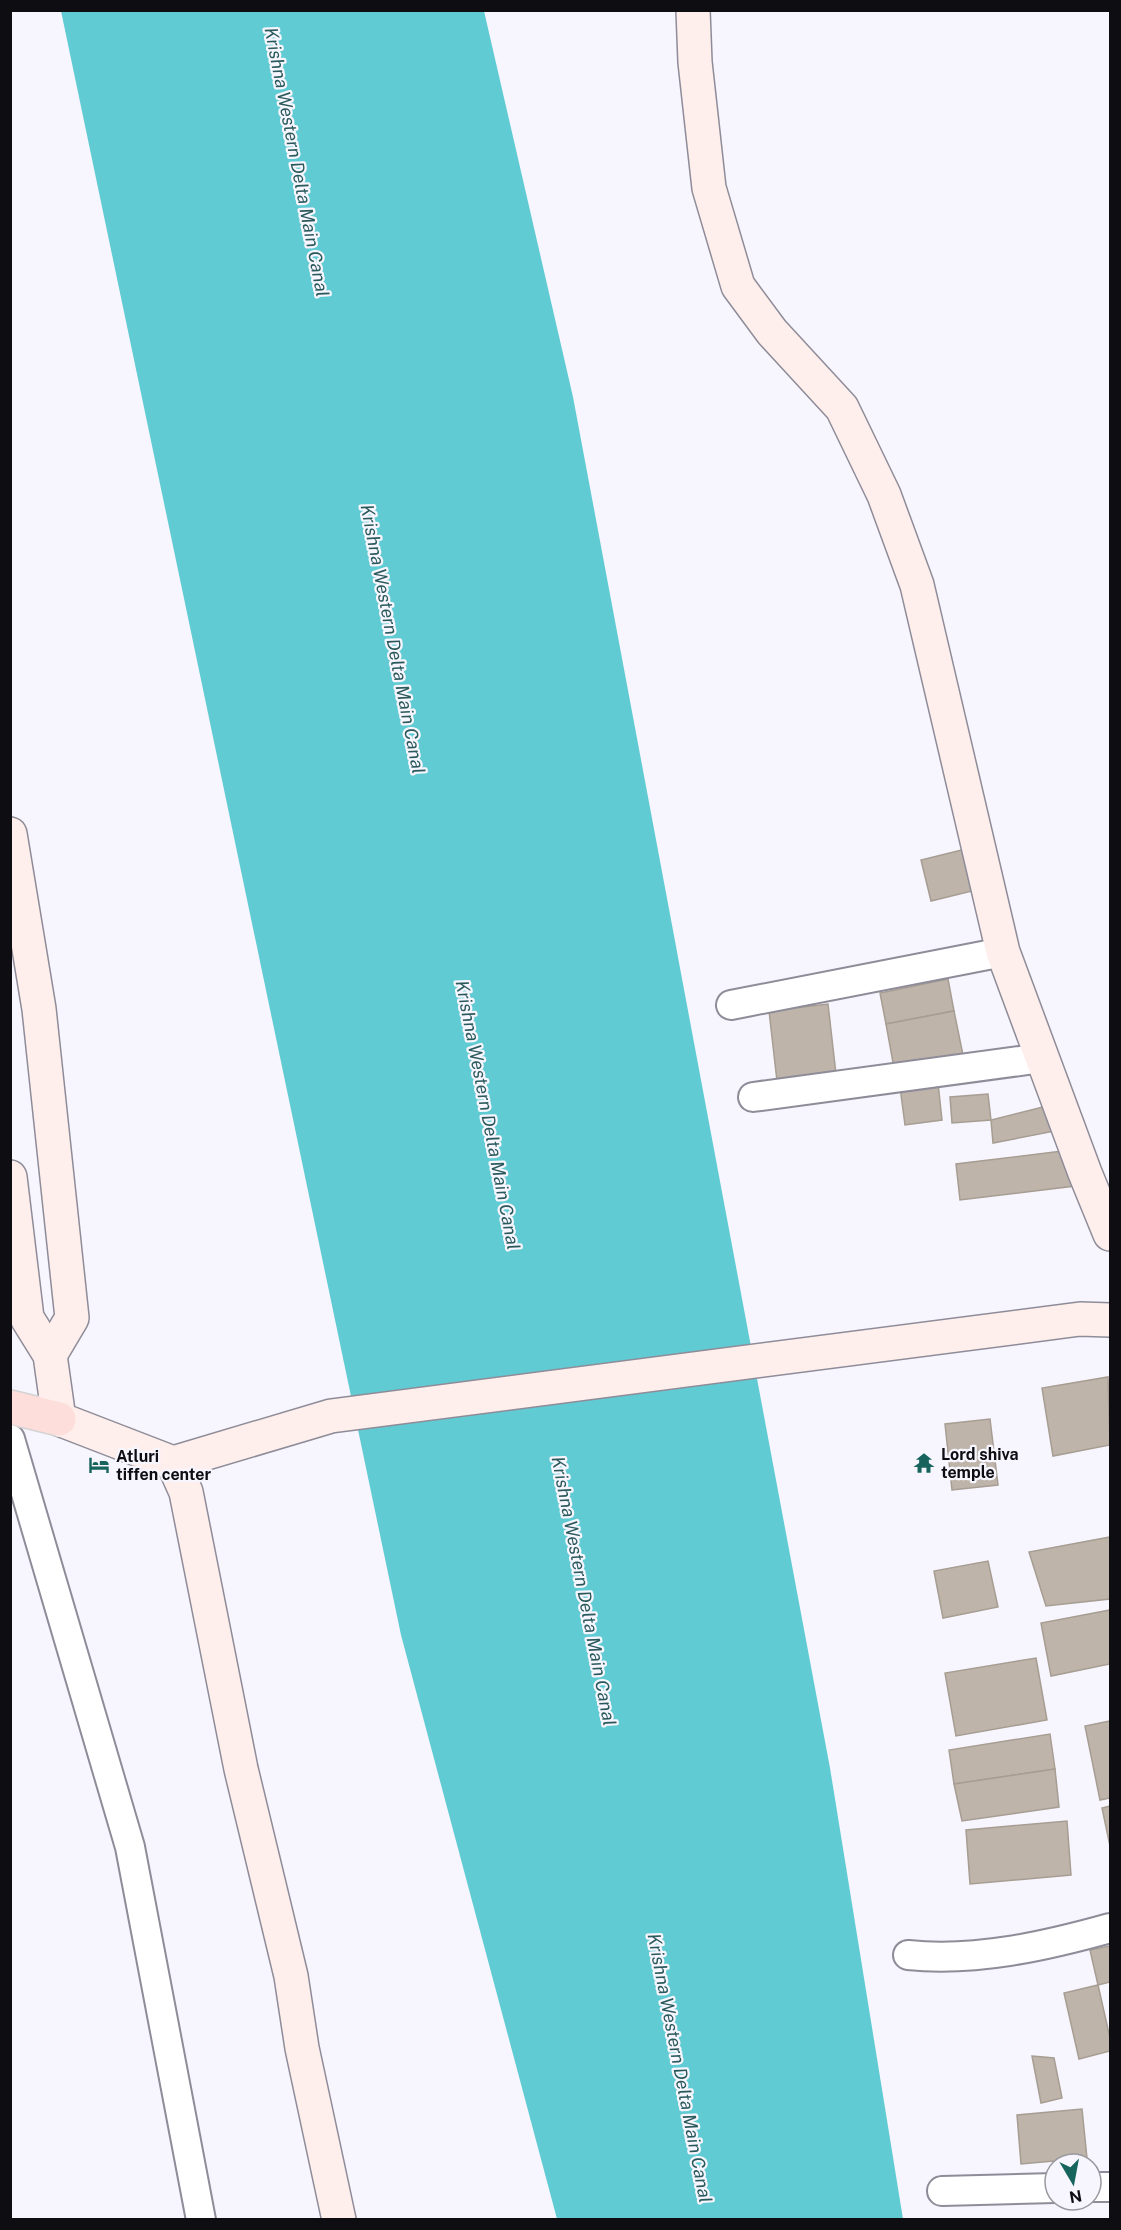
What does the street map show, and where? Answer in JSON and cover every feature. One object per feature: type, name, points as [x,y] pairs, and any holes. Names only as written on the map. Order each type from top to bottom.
[{"type":"main road","points":[[10,1407],[59,1419]]},
{"type":"street","points":[[693,10],[695,62],[709,188],[738,286],[772,332],[842,408],[884,495],[917,585],[1003,952],[1110,1234]]},
{"type":"street","points":[[10,834],[39,1009],[72,1318],[50,1355]]},
{"type":"street","points":[[731,1005],[1003,952]]},
{"type":"street","points":[[753,1097],[1042,1059]]},
{"type":"street","points":[[10,1177],[27,1318],[50,1355],[59,1419],[172,1462],[331,1416],[1095,1319],[1110,1306]]},
{"type":"street","points":[[10,1439],[130,1847],[201,2220]]},
{"type":"street","points":[[172,1462],[186,1492],[200,1553],[241,1769],[291,1976],[302,2048],[339,2220]]},
{"type":"street","points":[[908,1955],[942,1959],[1061,1942],[1110,1928]]},
{"type":"street","points":[[942,2191],[1043,2188]]},
{"type":"water","name":"Krishna Western Delta Main Canal","points":[[61,11],[484,11],[573,397],[830,1768],[903,2219],[557,2219],[401,1635]]},
{"type":"building","points":[[966,849],[976,890],[931,901],[921,860]]},
{"type":"building","points":[[948,979],[954,1011],[886,1024],[880,993]]},
{"type":"building","points":[[828,1004],[836,1074],[777,1081],[769,1011]]},
{"type":"building","points":[[954,1011],[963,1055],[894,1068],[886,1024]]},
{"type":"building","points":[[938,1083],[942,1120],[905,1125],[900,1087]]},
{"type":"building","points":[[988,1094],[991,1120],[952,1123],[950,1097]]},
{"type":"building","points":[[1051,1105],[1055,1131],[993,1143],[991,1120]]},
{"type":"building","points":[[1062,1151],[1075,1186],[960,1200],[956,1164]]},
{"type":"building","points":[[1108,1377],[1110,1445],[1053,1456],[1042,1388]]},
{"type":"building","points":[[990,1419],[998,1485],[952,1490],[945,1424]]},
{"type":"building","points":[[1110,1537],[1110,1599],[1046,1606],[1029,1552]]},
{"type":"building","points":[[988,1561],[998,1607],[943,1618],[934,1571]]},
{"type":"building","points":[[1110,1610],[1110,1664],[1051,1676],[1041,1623]]},
{"type":"building","points":[[1036,1658],[1047,1720],[956,1736],[945,1673]]},
{"type":"building","points":[[1110,1721],[1110,1798],[1100,1800],[1085,1726]]},
{"type":"building","points":[[1050,1734],[1055,1769],[954,1784],[949,1750]]},
{"type":"building","points":[[1055,1769],[1059,1807],[962,1821],[954,1784]]},
{"type":"building","points":[[1110,1806],[1110,1846],[1102,1808]]},
{"type":"building","points":[[1067,1821],[1071,1875],[970,1884],[966,1830]]},
{"type":"building","points":[[1110,1946],[1110,1982],[1098,1985],[1090,1950]]},
{"type":"building","points":[[1098,1985],[1110,2038],[1110,2051],[1079,2059],[1064,1993]]},
{"type":"building","points":[[1032,2056],[1054,2058],[1062,2098],[1041,2103]]},
{"type":"building","points":[[1082,2109],[1086,2152],[1043,2152],[1043,2162],[1021,2164],[1017,2115]]},
{"type":"place","name":"Lord shiva temple","points":[[924,1463]]},
{"type":"place","name":"Atluri tiffen center","points":[[99,1465]]}]
